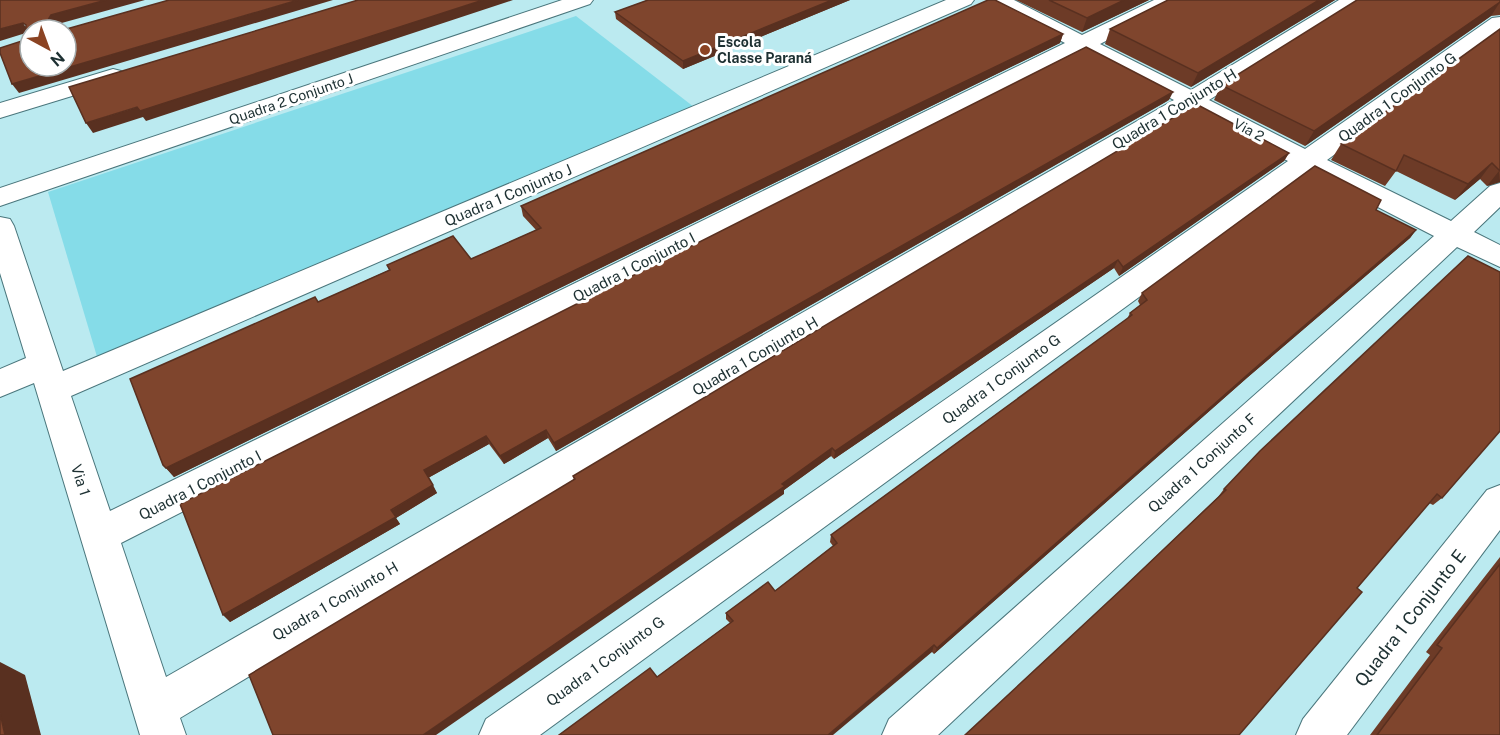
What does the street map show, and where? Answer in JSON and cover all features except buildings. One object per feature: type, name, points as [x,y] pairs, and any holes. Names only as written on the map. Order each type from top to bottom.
[{"type":"street","name":"Quadra 2 Conjunto J","points":[[0,197],[583,0]]},
{"type":"street","name":"Quadra 1 Conjunto J","points":[[0,384],[48,377],[964,0]]},
{"type":"street","name":"Via 2","points":[[998,0],[1500,257]]},
{"type":"street","name":"Quadra 1 Conjunto I","points":[[99,535],[1170,0]]},
{"type":"street","name":"Quadra 1 Conjunto H","points":[[158,721],[1192,100],[1354,0]]},
{"type":"street","name":"Quadra 1 Conjunto G","points":[[502,735],[1500,23]]},
{"type":"street","points":[[0,111],[136,69]]},
{"type":"street","name":"Quadra 1 Conjunto F","points":[[906,735],[1500,192]]},
{"type":"street","name":"Via 1","points":[[0,226],[158,721]]},
{"type":"street","name":"Quadra 1 Conjunto E","points":[[1319,735],[1500,501]]},
{"type":"shaded area","points":[[576,16],[694,107],[98,360],[48,192]]},
{"type":"place","name":"Escola Classe Paraná","points":[[705,50]]}]
